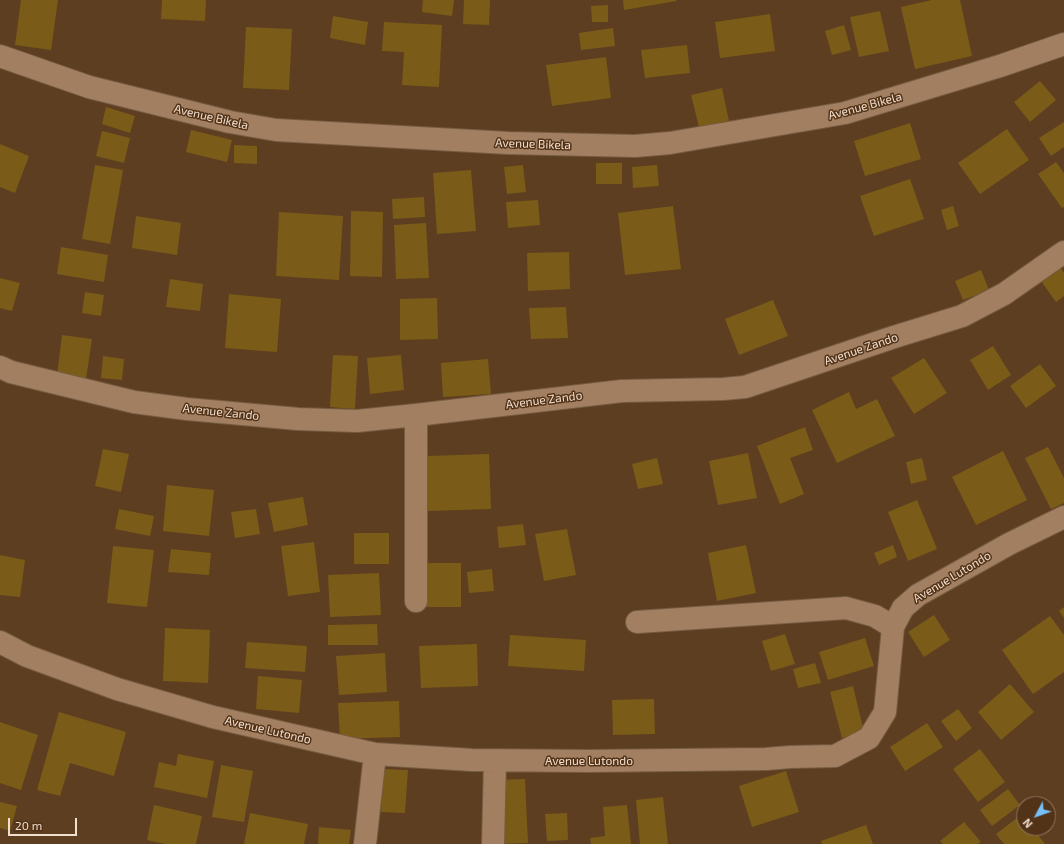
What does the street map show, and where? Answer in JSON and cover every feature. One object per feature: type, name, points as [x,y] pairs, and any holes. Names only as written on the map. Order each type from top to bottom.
[{"type":"street","name":"Avenue Bikela","points":[[0,56],[89,87],[230,122],[276,130],[508,143],[635,146],[670,144],[845,114],[1000,66],[1064,44]]},
{"type":"street","name":"Avenue Zando","points":[[0,367],[11,372],[134,402],[187,409],[298,419],[350,421],[416,415],[622,391],[723,389],[745,387],[962,316],[1004,294],[1064,252]]},
{"type":"street","points":[[416,415],[416,601]]},
{"type":"street","name":"Avenue Lutondo","points":[[0,642],[26,656],[117,689],[213,717],[376,754],[495,761],[766,759],[835,756],[869,738],[884,712],[893,627],[903,608],[918,595],[1008,544],[1064,517]]},
{"type":"street","points":[[637,622],[846,608],[874,616],[893,627]]},
{"type":"street","points":[[365,844],[376,754]]},
{"type":"street","points":[[493,844],[495,761]]},
{"type":"building","points":[[21,0],[58,0],[51,50],[15,45]]},
{"type":"building","points":[[162,0],[206,0],[205,21],[161,19]]},
{"type":"building","points":[[423,0],[454,0],[452,16],[422,12]]},
{"type":"building","points":[[464,0],[490,0],[489,25],[463,24]]},
{"type":"building","points":[[623,0],[676,0],[676,1],[624,10]]},
{"type":"building","points":[[932,0],[960,0],[972,56],[915,69],[901,7]]},
{"type":"building","points":[[608,5],[608,22],[592,22],[591,6]]},
{"type":"building","points":[[880,11],[889,51],[859,57],[850,17]]},
{"type":"building","points":[[770,14],[775,51],[720,58],[715,22]]},
{"type":"building","points":[[333,16],[368,22],[365,45],[330,38]]},
{"type":"building","points":[[384,22],[442,25],[439,87],[402,85],[404,52],[382,51]]},
{"type":"building","points":[[844,25],[851,50],[832,55],[825,31]]},
{"type":"building","points":[[246,27],[292,29],[289,90],[243,88]]},
{"type":"building","points":[[613,28],[615,46],[581,50],[579,33]]},
{"type":"building","points":[[687,45],[690,73],[645,78],[641,50]]},
{"type":"building","points":[[606,57],[611,98],[552,106],[546,65]]},
{"type":"building","points":[[1040,81],[1056,100],[1030,122],[1014,102]]},
{"type":"building","points":[[722,88],[729,121],[699,127],[691,95]]},
{"type":"building","points":[[106,107],[135,116],[130,133],[102,124]]},
{"type":"building","points":[[1064,122],[1064,147],[1051,156],[1039,138]]},
{"type":"building","points":[[910,123],[921,159],[865,176],[854,141]]},
{"type":"building","points":[[1007,129],[1029,160],[980,194],[958,163]]},
{"type":"building","points":[[191,130],[232,140],[227,162],[186,152]]},
{"type":"building","points":[[102,131],[130,138],[124,163],[96,156]]},
{"type":"building","points":[[0,144],[29,156],[15,193],[0,187]]},
{"type":"building","points":[[234,145],[257,146],[257,164],[234,163]]},
{"type":"building","points":[[1056,162],[1064,173],[1064,207],[1062,208],[1038,174]]},
{"type":"building","points":[[596,163],[622,163],[622,184],[596,184]]},
{"type":"building","points":[[95,165],[123,170],[110,244],[82,239]]},
{"type":"building","points":[[523,165],[526,192],[507,194],[504,167]]},
{"type":"building","points":[[657,165],[659,186],[633,188],[632,167]]},
{"type":"building","points":[[471,170],[476,231],[437,234],[433,173]]},
{"type":"building","points":[[910,179],[924,219],[874,236],[860,196]]},
{"type":"building","points":[[424,197],[425,217],[393,219],[392,199]]},
{"type":"building","points":[[538,200],[540,225],[508,228],[506,202]]},
{"type":"building","points":[[673,206],[681,269],[625,275],[618,213]]},
{"type":"building","points":[[953,206],[959,226],[947,230],[941,210]]},
{"type":"building","points":[[351,211],[383,212],[382,277],[350,276]]},
{"type":"building","points":[[279,212],[343,216],[339,280],[276,276]]},
{"type":"building","points":[[136,216],[181,223],[177,255],[132,248]]},
{"type":"building","points":[[426,223],[429,278],[396,279],[394,225]]},
{"type":"building","points":[[61,247],[108,255],[104,282],[57,274]]},
{"type":"building","points":[[569,252],[570,289],[528,291],[527,253]]},
{"type":"building","points":[[1060,267],[1064,273],[1064,296],[1056,302],[1041,281]]},
{"type":"building","points":[[981,270],[989,290],[963,300],[955,281]]},
{"type":"building","points":[[0,278],[20,283],[12,311],[0,308]]},
{"type":"building","points":[[170,279],[203,284],[200,311],[166,307]]},
{"type":"building","points":[[85,292],[104,295],[101,316],[82,313]]},
{"type":"building","points":[[229,294],[281,299],[277,352],[225,348]]},
{"type":"building","points":[[437,298],[438,339],[400,340],[400,299]]},
{"type":"building","points":[[773,300],[788,336],[739,355],[725,319]]},
{"type":"building","points":[[566,307],[568,338],[531,339],[529,308]]},
{"type":"building","points":[[62,335],[92,339],[86,379],[57,375]]},
{"type":"building","points":[[993,346],[1011,375],[988,390],[970,360]]},
{"type":"building","points":[[333,355],[358,356],[355,409],[330,407]]},
{"type":"building","points":[[401,355],[404,390],[370,394],[367,358]]},
{"type":"building","points":[[103,356],[124,359],[122,380],[101,378]]},
{"type":"building","points":[[924,358],[947,393],[914,414],[891,378]]},
{"type":"building","points":[[488,359],[491,394],[443,397],[441,363]]},
{"type":"building","points":[[1040,364],[1056,386],[1026,408],[1010,386]]},
{"type":"building","points":[[849,392],[856,409],[877,399],[895,436],[837,463],[812,410]]},
{"type":"building","points":[[805,427],[813,450],[790,458],[804,494],[780,504],[757,446]]},
{"type":"building","points":[[1048,447],[1064,478],[1064,503],[1051,509],[1025,458]]},
{"type":"building","points":[[103,449],[129,454],[121,492],[95,486]]},
{"type":"building","points":[[1003,451],[1027,500],[976,525],[952,477]]},
{"type":"building","points":[[748,453],[757,498],[718,505],[709,461]]},
{"type":"building","points":[[489,454],[491,509],[428,511],[426,456]]},
{"type":"building","points":[[657,458],[663,484],[638,489],[632,464]]},
{"type":"building","points":[[922,458],[927,480],[911,484],[906,462]]},
{"type":"building","points":[[167,485],[214,490],[209,536],[163,531]]},
{"type":"building","points":[[303,497],[308,525],[274,532],[268,503]]},
{"type":"building","points":[[917,500],[937,549],[908,561],[888,512]]},
{"type":"building","points":[[119,509],[154,516],[150,536],[115,529]]},
{"type":"building","points":[[256,509],[260,534],[235,538],[231,512]]},
{"type":"building","points":[[523,524],[526,545],[499,548],[497,527]]},
{"type":"building","points":[[567,529],[576,575],[544,581],[535,534]]},
{"type":"building","points":[[354,533],[389,533],[389,564],[354,564]]},
{"type":"building","points":[[314,542],[320,592],[288,596],[281,546]]},
{"type":"building","points":[[746,545],[756,593],[717,601],[708,553]]},
{"type":"building","points":[[893,545],[897,557],[879,565],[874,553]]},
{"type":"building","points":[[113,546],[154,550],[147,607],[107,603]]},
{"type":"building","points":[[171,549],[211,553],[209,575],[168,572]]},
{"type":"building","points":[[0,555],[25,560],[20,597],[0,595]]},
{"type":"building","points":[[426,563],[461,563],[461,607],[426,607]]},
{"type":"building","points":[[492,569],[494,591],[469,593],[467,572]]},
{"type":"building","points":[[379,573],[381,615],[330,617],[328,575]]},
{"type":"building","points":[[1064,607],[1064,618],[1059,611]]},
{"type":"building","points":[[934,615],[950,640],[924,657],[908,632]]},
{"type":"building","points":[[1050,616],[1064,635],[1064,672],[1033,694],[1002,650]]},
{"type":"building","points":[[377,624],[378,645],[328,645],[328,625]]},
{"type":"building","points":[[165,628],[210,630],[208,683],[163,681]]},
{"type":"building","points":[[785,634],[795,664],[771,671],[762,641]]},
{"type":"building","points":[[510,635],[586,640],[584,671],[508,666]]},
{"type":"building","points":[[865,638],[874,666],[828,680],[819,652]]},
{"type":"building","points":[[247,642],[307,646],[305,672],[245,668]]},
{"type":"building","points":[[477,644],[478,686],[421,688],[419,646]]},
{"type":"building","points":[[385,653],[387,692],[339,695],[336,656]]},
{"type":"building","points":[[815,663],[821,683],[798,688],[793,669]]},
{"type":"building","points":[[258,676],[302,680],[299,713],[256,709]]},
{"type":"building","points":[[1010,684],[1034,712],[1001,740],[978,712]]},
{"type":"building","points":[[853,686],[864,732],[842,738],[830,692]]},
{"type":"building","points":[[654,699],[655,734],[613,735],[612,700]]},
{"type":"building","points":[[399,701],[400,737],[340,739],[338,703]]},
{"type":"building","points":[[958,709],[972,728],[956,741],[941,721]]},
{"type":"building","points":[[59,712],[126,732],[114,776],[70,763],[60,796],[37,790]]},
{"type":"building","points":[[0,722],[38,735],[21,790],[0,783]]},
{"type":"building","points":[[927,723],[943,747],[905,771],[890,747]]},
{"type":"building","points":[[980,749],[1005,782],[978,802],[953,769]]},
{"type":"building","points":[[178,754],[214,761],[207,798],[154,787],[159,762],[176,766]]},
{"type":"building","points":[[221,765],[253,771],[244,822],[212,817]]},
{"type":"building","points":[[384,769],[408,770],[405,813],[381,812]]},
{"type":"building","points":[[786,771],[799,812],[752,827],[739,786]]},
{"type":"building","points":[[525,779],[528,843],[498,844],[495,780]]},
{"type":"building","points":[[1008,789],[1016,800],[1016,808],[992,826],[980,810]]},
{"type":"building","points":[[663,797],[668,844],[640,844],[636,800]]},
{"type":"building","points":[[0,802],[17,806],[10,831],[0,828]]},
{"type":"building","points":[[154,805],[202,816],[196,844],[165,844],[147,840]]},
{"type":"building","points":[[627,805],[631,844],[591,844],[590,838],[605,836],[603,807]]},
{"type":"building","points":[[250,813],[308,824],[304,844],[244,844]]},
{"type":"building","points":[[567,813],[568,840],[547,841],[545,814]]},
{"type":"building","points":[[1016,819],[1016,836],[1039,836],[1045,844],[1004,844],[996,834]]},
{"type":"building","points":[[964,822],[981,842],[978,844],[943,844],[940,841]]},
{"type":"building","points":[[866,825],[873,844],[822,844],[821,841]]},
{"type":"building","points":[[319,827],[351,830],[349,844],[318,844]]}]
